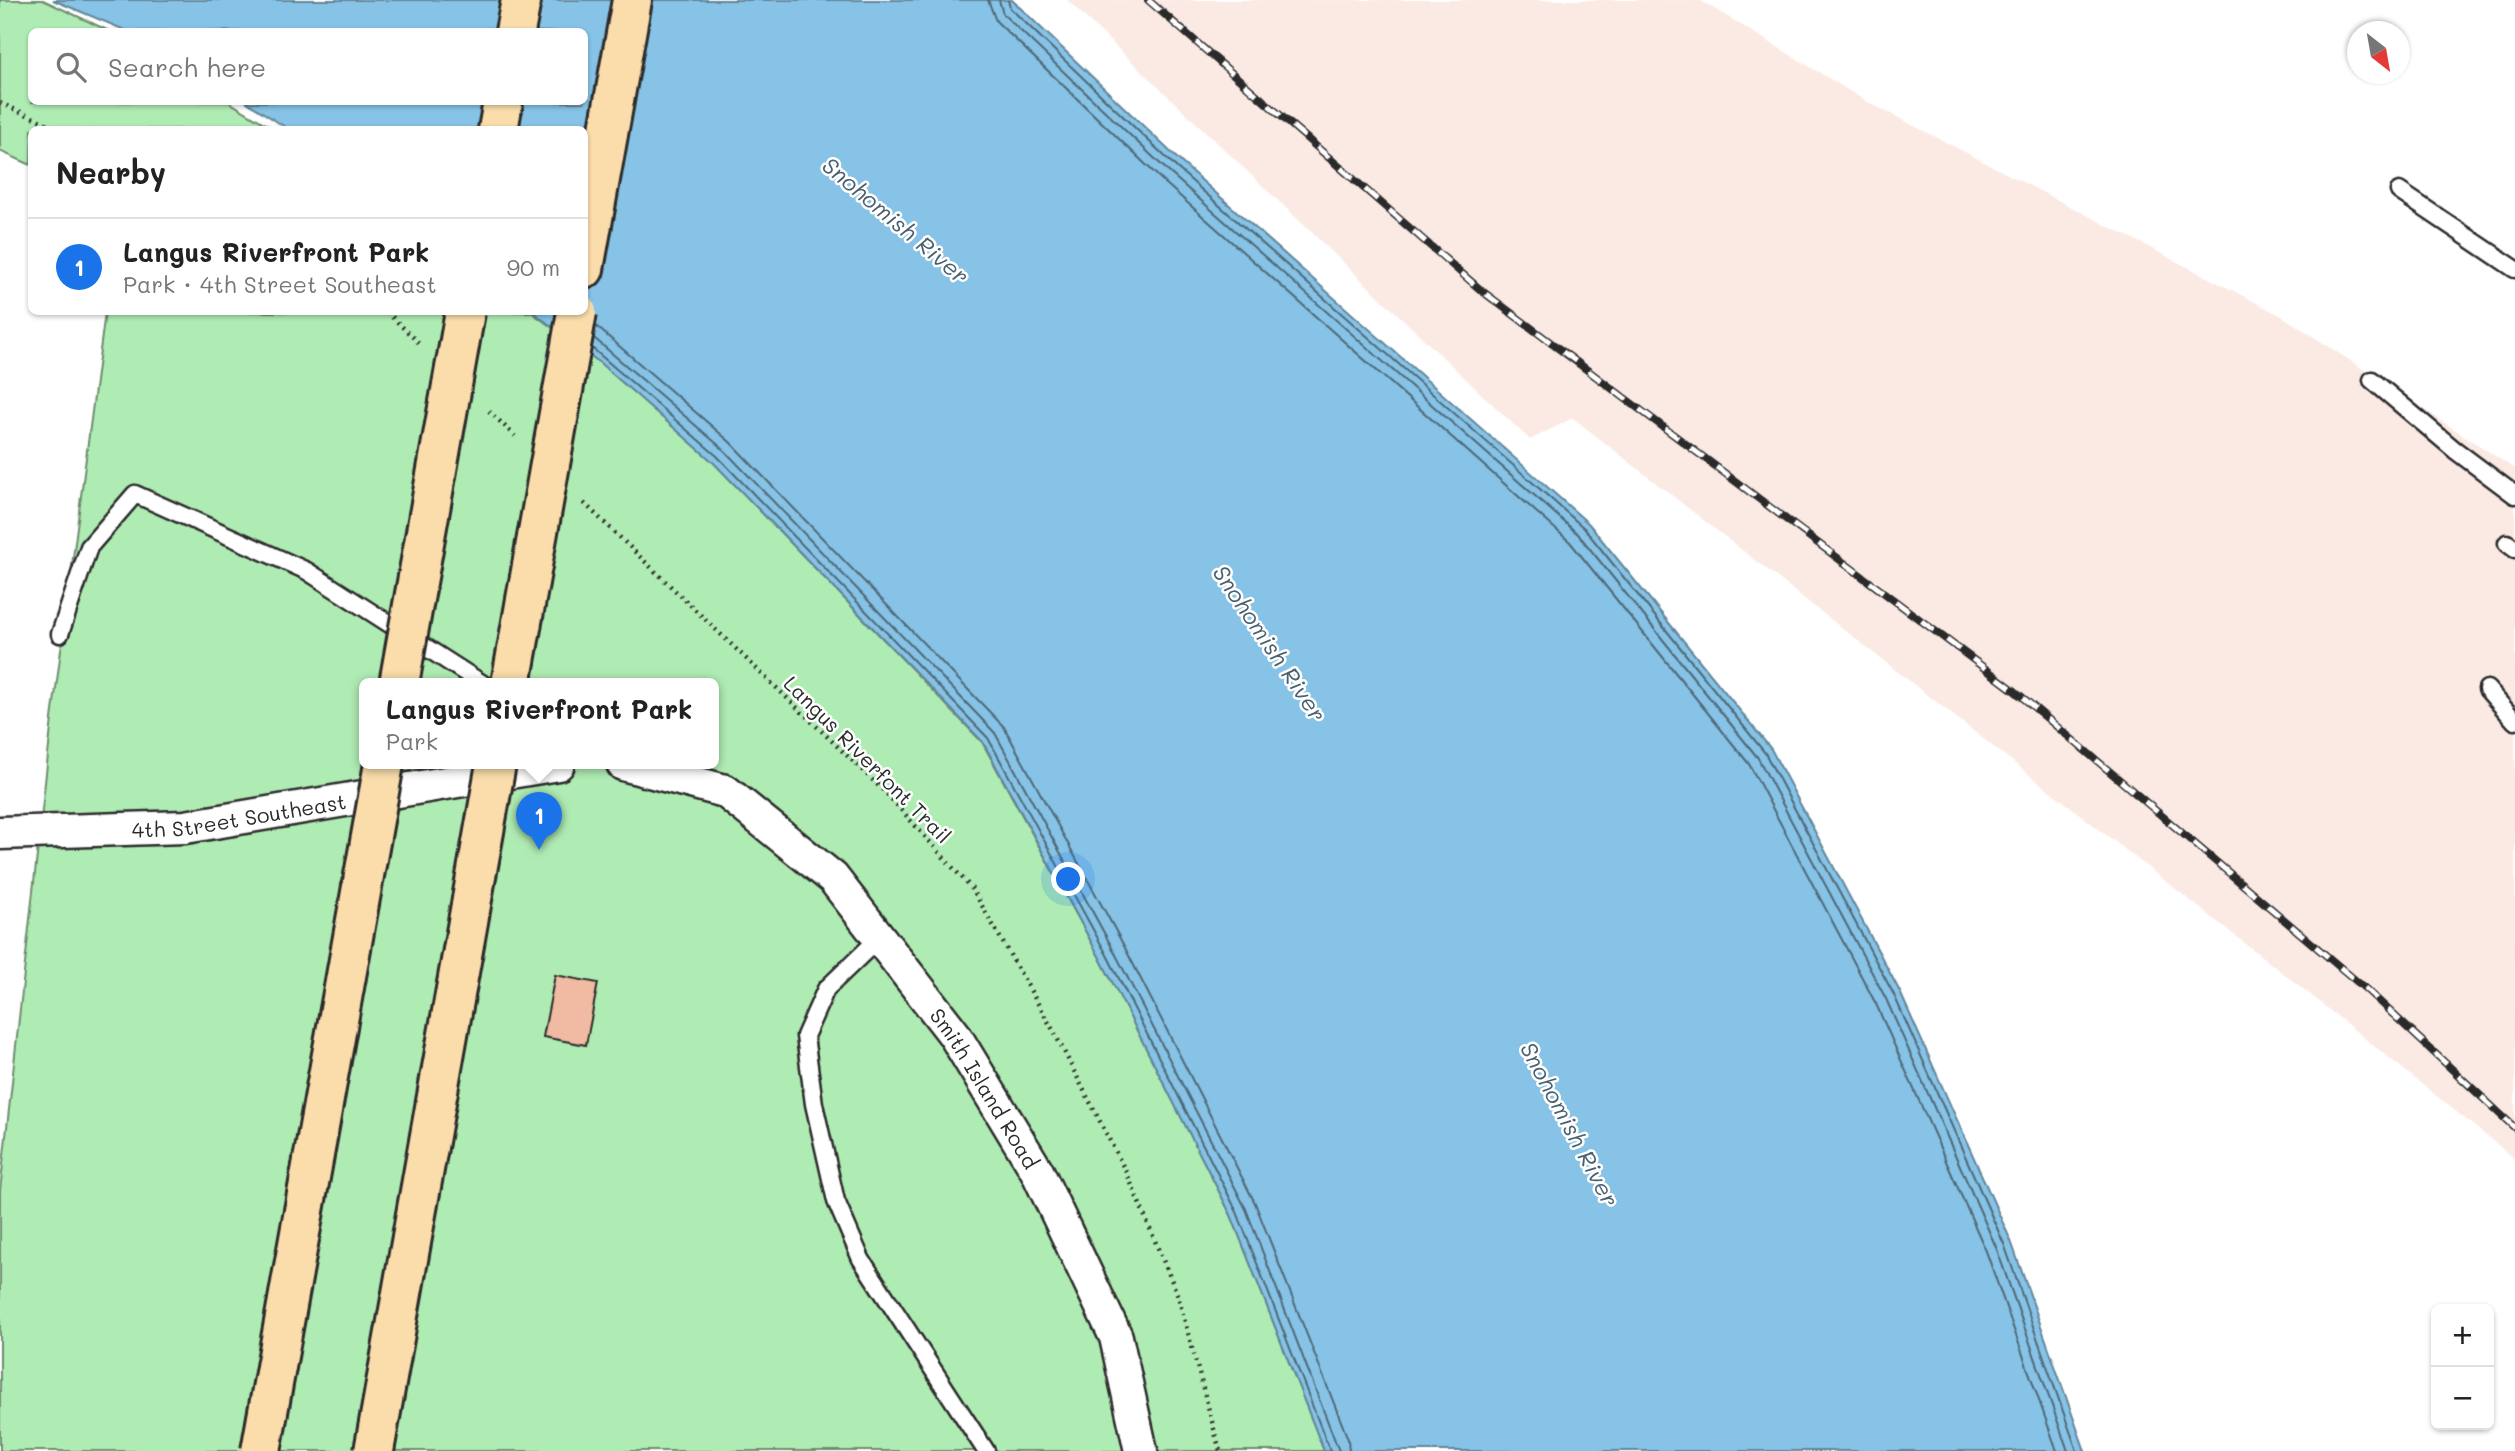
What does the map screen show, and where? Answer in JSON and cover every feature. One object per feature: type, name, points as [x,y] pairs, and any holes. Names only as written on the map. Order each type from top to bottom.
[{"type":"highway","points":[[516,28],[521,0]]},
{"type":"highway","points":[[588,246],[632,0]]},
{"type":"highway","points":[[499,126],[502,105]]},
{"type":"highway","points":[[399,678],[464,315]]},
{"type":"highway","points":[[512,678],[576,315]]},
{"type":"highway","points":[[261,1451],[383,769]]},
{"type":"highway","points":[[374,1451],[495,769]]},
{"type":"street","name":"4th Street Southeast","points":[[0,833],[185,827],[528,769]]},
{"type":"street","name":"Smith Island Road","points":[[642,769],[725,791],[833,877],[954,1034],[1037,1171],[1116,1337],[1141,1451]]},
{"type":"lane","points":[[2399,191],[2515,270]]},
{"type":"lane","points":[[2372,380],[2455,450],[2515,495]]},
{"type":"lane","points":[[60,634],[89,547],[135,494],[307,571],[473,678]]},
{"type":"lane","points":[[2487,689],[2515,721]]},
{"type":"lane","points":[[879,938],[826,989],[804,1036],[814,1104],[836,1201],[861,1259],[986,1451]]},
{"type":"path","points":[[0,103],[53,126]]},
{"type":"path","points":[[390,315],[426,350]]},
{"type":"path","points":[[485,407],[525,446]]},
{"type":"path","name":"Langus Riverfont Trail","points":[[574,494],[885,792],[972,890],[1053,1030],[1128,1176],[1178,1296],[1220,1451]]},
{"type":"shaded area","points":[[1067,0],[1700,0],[1866,101],[2282,316],[2515,469],[2515,1159],[2297,984],[1573,418],[1530,440]]},
{"type":"green space","points":[[0,0],[43,0],[103,28],[28,28],[28,105],[234,105],[269,126],[28,126],[28,164],[0,151]]},
{"type":"green space","points":[[105,315],[535,315],[600,363],[712,461],[982,742],[1100,958],[1231,1215],[1324,1451],[0,1451],[0,1191],[52,719]]},
{"type":"water","name":"Snohomish River","points":[[53,0],[1012,0],[1182,163],[1589,524],[1771,749],[1900,992],[2011,1241],[2085,1451],[1324,1451],[1231,1215],[1100,958],[983,742],[712,461],[600,363],[537,315],[588,315],[588,126],[283,126],[252,105],[588,105],[588,28],[120,28]]},
{"type":"building","points":[[555,975],[598,983],[586,1045],[543,1037]]},
{"type":"railway","points":[[1148,0],[1482,291],[2015,691],[2368,991],[2515,1128]]},
{"type":"place","name":"Langus Riverfront Park","points":[[539,850]]}]
